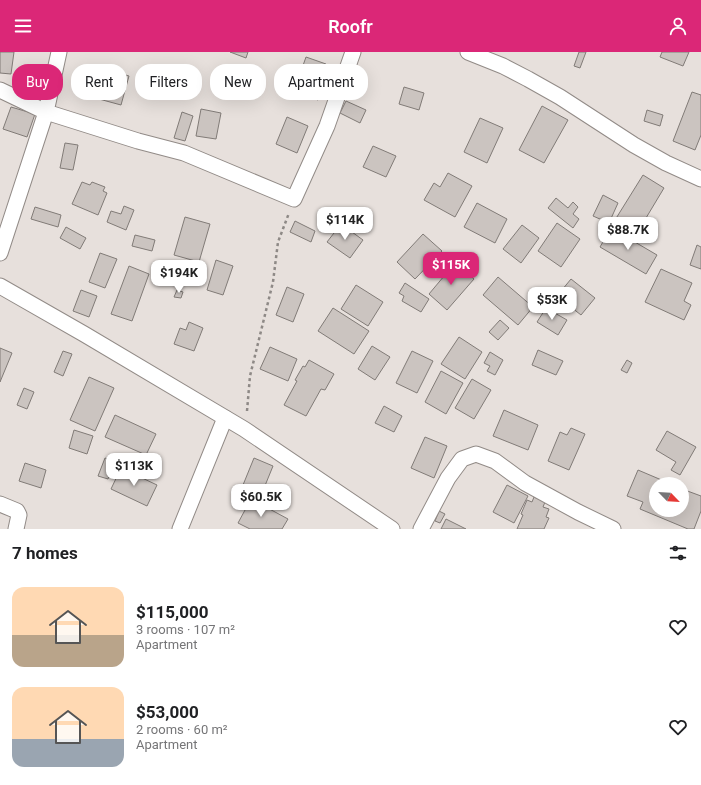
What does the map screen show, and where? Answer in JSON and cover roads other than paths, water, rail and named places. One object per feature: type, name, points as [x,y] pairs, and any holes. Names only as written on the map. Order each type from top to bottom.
[{"type":"street","points":[[0,253],[46,112],[59,52]]},
{"type":"street","points":[[0,90],[46,112],[138,141],[184,152],[294,200],[327,126],[353,52]]},
{"type":"street","points":[[468,52],[515,72],[560,97],[634,145],[666,163],[701,179]]},
{"type":"street","points":[[0,286],[244,429],[392,529]]},
{"type":"street","points":[[180,529],[226,418]]},
{"type":"street","points":[[421,529],[448,478],[462,459],[476,454],[495,461],[525,483],[613,529]]},
{"type":"street","points":[[0,504],[17,511],[19,515],[16,529]]}]
